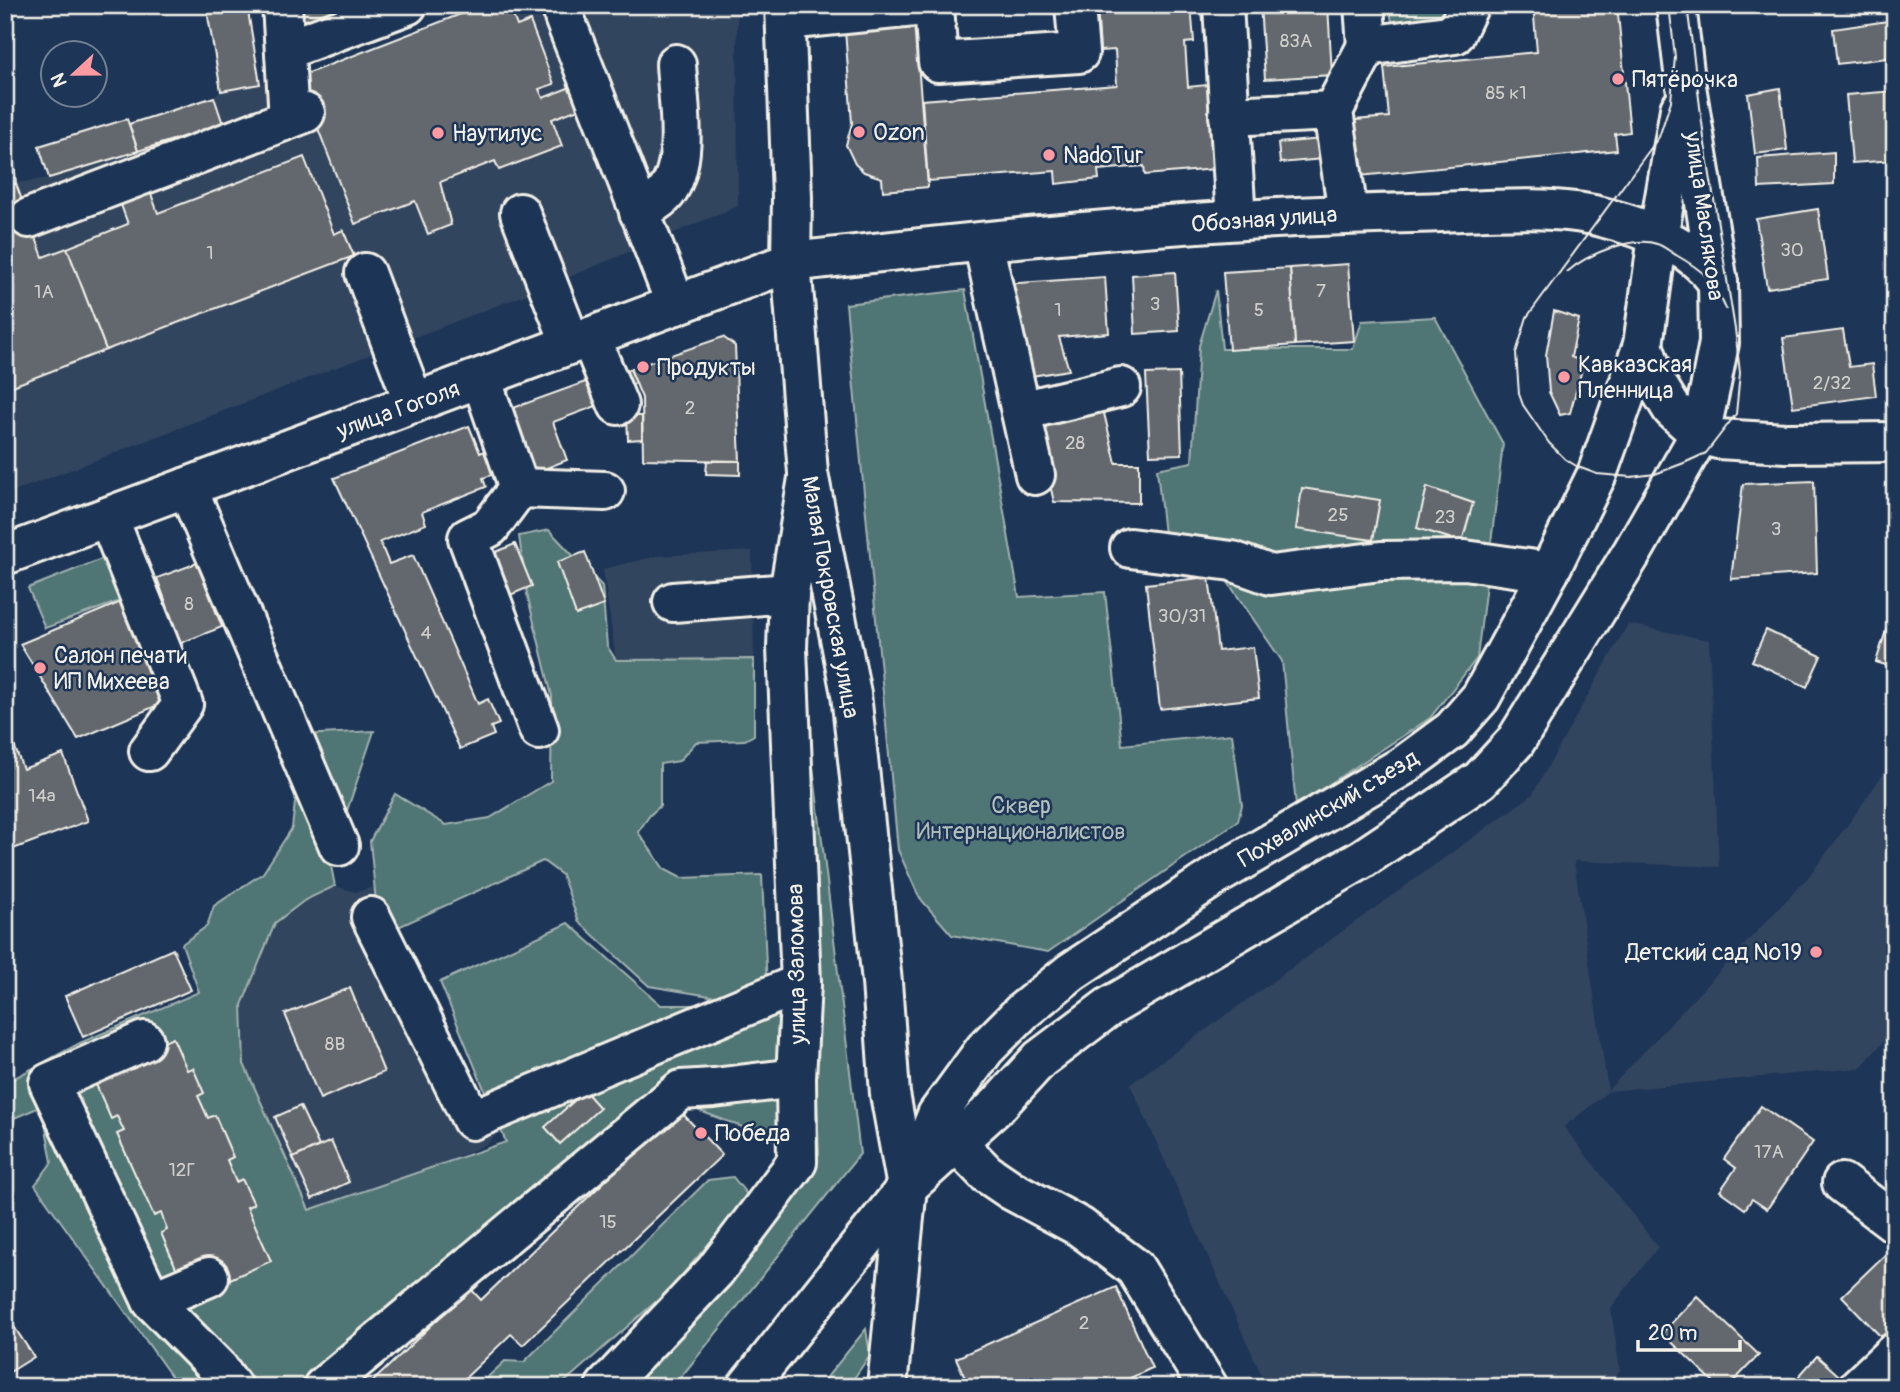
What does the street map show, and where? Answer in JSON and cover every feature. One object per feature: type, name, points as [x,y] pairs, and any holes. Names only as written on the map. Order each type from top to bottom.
[{"type":"main road","points":[[29,218],[297,116],[285,50],[282,5]]},
{"type":"main road","points":[[285,50],[407,5]]},
{"type":"main road","points":[[785,13],[934,5],[938,62],[1079,53],[1075,5]]},
{"type":"main road","points":[[1223,5],[1236,220]]},
{"type":"main road","points":[[1348,214],[1333,111],[1367,46],[1364,5]]},
{"type":"main road","points":[[1367,46],[1455,34],[1469,5]]},
{"type":"main road","name":"улица Маслякова","points":[[1676,5],[1685,80],[1718,283],[1719,343],[1700,434]]},
{"type":"main road","name":"Малая Покровская улица","points":[[785,13],[792,198],[791,262],[808,473],[851,694],[882,982],[890,1094],[908,1187]]},
{"type":"main road","points":[[564,17],[676,305]]},
{"type":"main road","points":[[639,212],[665,195],[677,174],[681,143],[676,64]]},
{"type":"main road","name":"улица Маслякова","points":[[1643,345],[1658,235],[1685,80]]},
{"type":"main road","points":[[1229,116],[1333,111]]},
{"type":"main road","name":"Обозная улица","points":[[791,262],[1236,220],[1348,214],[1548,210],[1600,216],[1658,235],[1708,268],[1718,283]]},
{"type":"main road","points":[[520,213],[581,341],[618,405]]},
{"type":"main road","points":[[983,242],[1035,475]]},
{"type":"main road","name":"улица Гоголя","points":[[5,555],[791,262]]},
{"type":"main road","points":[[365,273],[414,403]]},
{"type":"main road","points":[[1643,345],[1656,383],[1672,409],[1700,434],[1718,439],[1786,443],[1895,442]]},
{"type":"main road","name":"Похвалинский съезд","points":[[908,1187],[937,1115],[985,1048],[1023,1011],[1071,972],[1220,873],[1403,766],[1452,730],[1481,697],[1549,572],[1597,474],[1643,345]]},
{"type":"main road","points":[[481,378],[519,488]]},
{"type":"main road","points":[[1021,411],[1121,387]]},
{"type":"main road","name":"Похвалинский съезд","points":[[747,1387],[908,1187],[955,1141],[998,1105],[1040,1059],[1110,1007],[1202,950],[1362,859],[1480,780],[1515,742],[1633,551],[1700,434]]},
{"type":"main road","name":"улица Заломова","points":[[605,1387],[715,1271],[797,1161],[796,1078],[801,983],[787,648],[789,593],[808,473]]},
{"type":"main road","points":[[187,487],[340,846]]},
{"type":"main road","points":[[519,488],[605,491]]},
{"type":"main road","points":[[519,488],[490,527],[468,538],[539,730]]},
{"type":"main road","points":[[108,517],[183,704],[149,751]]},
{"type":"main road","points":[[1130,548],[1231,561],[1271,575],[1381,561],[1465,560],[1549,572]]},
{"type":"main road","points":[[673,602],[789,593]]},
{"type":"main road","points":[[371,917],[472,1120],[801,983]]},
{"type":"main road","points":[[144,1041],[49,1083],[152,1301],[219,1369],[233,1387]]},
{"type":"main road","points":[[323,1387],[681,1090],[796,1078]]},
{"type":"main road","points":[[955,1141],[986,1173],[1003,1185],[1080,1227],[1135,1268],[1205,1386]]},
{"type":"main road","points":[[1842,1183],[1895,1223]]},
{"type":"main road","points":[[883,1381],[908,1187]]},
{"type":"main road","points":[[152,1301],[209,1277]]},
{"type":"main road","points":[[1858,1387],[1895,1352]]},
{"type":"shaded area","points":[[484,5],[737,5],[738,206],[548,286],[5,495],[5,56],[17,183],[49,178],[39,146],[127,119],[130,123],[214,97],[221,91],[298,77]]},
{"type":"shaded area","points":[[752,551],[754,659],[616,660],[603,569],[657,556]]},
{"type":"shaded area","points":[[1628,624],[1709,640],[1719,867],[1574,861],[1608,1090],[1809,876],[1895,757],[1895,1029],[1860,1068],[1609,1091],[1564,1127],[1658,1247],[1611,1308],[1620,1371],[1606,1387],[1267,1387],[1130,1084],[1532,795]]},
{"type":"shaded area","points":[[335,886],[356,892],[374,887],[496,1135],[487,1144],[433,1168],[309,1210],[244,1064],[242,1005],[275,923],[305,900]]},
{"type":"green space","points":[[1389,5],[1461,5],[1451,17],[1401,25],[1392,22]]},
{"type":"green space","name":"Сквер Интернационалистов","points":[[965,290],[1019,597],[1105,592],[1122,745],[1232,734],[1242,805],[1238,821],[1048,952],[952,935],[919,897],[898,850],[846,304]]},
{"type":"green space","points":[[1216,290],[1222,349],[1353,349],[1362,321],[1435,317],[1503,444],[1477,658],[1430,718],[1296,806],[1282,661],[1223,575],[1168,572],[1157,469],[1192,462],[1199,346]]},
{"type":"green space","points":[[549,530],[602,586],[607,646],[616,660],[754,659],[754,735],[745,740],[696,742],[679,761],[660,764],[660,806],[638,832],[664,869],[681,878],[762,875],[767,988],[732,1003],[716,997],[649,986],[579,922],[562,875],[543,861],[394,929],[376,902],[370,841],[395,794],[446,825],[490,818],[551,781],[552,696],[527,594],[519,536]]},
{"type":"green space","points":[[114,554],[131,597],[45,628],[28,588]]},
{"type":"green space","points":[[800,659],[860,1154],[673,1387],[624,1387],[790,1198],[819,1154]]},
{"type":"green space","points":[[374,731],[330,861],[335,886],[305,900],[275,923],[242,1005],[244,1064],[309,1210],[506,1142],[440,982],[568,923],[661,1005],[783,1005],[779,1141],[679,1103],[346,1387],[179,1387],[35,1185],[52,1162],[42,1106],[5,1122],[5,1083],[80,1043],[199,992],[182,944],[207,926],[214,906],[263,873],[292,828],[303,735]]},
{"type":"green space","points":[[733,1177],[749,1197],[670,1289],[559,1387],[477,1387],[505,1361],[524,1362],[708,1180]]},
{"type":"green space","points":[[866,1329],[870,1355],[848,1387],[819,1387]]},
{"type":"building","points":[[206,5],[247,5],[260,84],[221,91]]},
{"type":"building","points":[[290,5],[348,5],[298,24]]},
{"type":"building","name":"Наутилус","points":[[484,5],[509,5],[517,26],[530,21],[554,84],[539,89],[543,98],[573,86],[581,108],[552,119],[562,146],[499,170],[495,161],[440,182],[451,225],[428,234],[415,201],[355,224],[298,77]]},
{"type":"building","points":[[1097,5],[1191,5],[1194,42],[1185,43],[1188,87],[1207,85],[1215,169],[1145,175],[1144,166],[1098,170],[1099,179],[1056,184],[1055,171],[928,181],[922,100],[1117,85],[1115,50],[1100,51]]},
{"type":"building","points":[[1260,5],[1328,5],[1332,75],[1265,79]]},
{"type":"building","points":[[1533,5],[1617,5],[1630,132],[1615,134],[1617,150],[1350,177],[1344,121],[1389,117],[1384,67],[1537,52]]},
{"type":"building","points":[[1895,20],[1895,57],[1837,64],[1833,29]]},
{"type":"building","points":[[915,25],[928,187],[883,191],[882,178],[864,172],[855,164],[846,145],[852,123],[845,30]]},
{"type":"building","points":[[5,56],[16,184],[5,184]]},
{"type":"building","points":[[1780,88],[1787,150],[1755,154],[1748,94]]},
{"type":"building","points":[[1895,91],[1895,160],[1852,163],[1846,95]]},
{"type":"building","points":[[214,97],[223,124],[138,151],[129,124]]},
{"type":"building","points":[[127,119],[138,151],[49,178],[39,146]]},
{"type":"building","points":[[1322,139],[1323,159],[1280,163],[1278,143]]},
{"type":"building","points":[[1834,152],[1834,184],[1759,188],[1758,158]]},
{"type":"building","points":[[304,157],[334,234],[343,230],[354,256],[106,350],[67,248],[128,224],[117,194],[147,183],[158,213]]},
{"type":"building","points":[[5,184],[16,184],[43,257],[67,248],[106,350],[5,389]]},
{"type":"building","points":[[1818,209],[1828,279],[1767,288],[1756,219]]},
{"type":"building","points":[[1348,264],[1354,341],[1295,345],[1290,268]]},
{"type":"building","points":[[1290,268],[1295,345],[1229,350],[1223,272]]},
{"type":"building","points":[[1175,272],[1179,331],[1135,334],[1132,275]]},
{"type":"building","points":[[1105,277],[1109,333],[1059,337],[1069,370],[1025,377],[1004,284]]},
{"type":"building","name":"Кавказская Пленница","points":[[1554,311],[1579,319],[1571,357],[1584,362],[1570,413],[1560,415],[1549,392],[1546,355]]},
{"type":"building","points":[[1843,330],[1849,367],[1872,364],[1876,396],[1793,407],[1783,338]]},
{"type":"building","points":[[723,337],[735,346],[740,461],[643,459],[642,398],[630,369]]},
{"type":"building","points":[[630,369],[636,383],[622,389],[616,374]]},
{"type":"building","points":[[1179,373],[1182,454],[1150,455],[1146,374]]},
{"type":"building","points":[[599,377],[607,402],[553,422],[567,460],[534,473],[513,408]]},
{"type":"building","points":[[1102,405],[1116,463],[1139,463],[1139,503],[1054,502],[1035,421]]},
{"type":"building","points":[[627,416],[642,416],[642,439],[628,440]]},
{"type":"building","points":[[469,426],[480,453],[484,451],[494,474],[483,478],[486,487],[422,512],[426,524],[380,542],[389,564],[413,555],[478,704],[488,699],[499,724],[491,727],[494,735],[460,749],[334,478]]},
{"type":"building","points":[[707,461],[740,461],[740,475],[706,474]]},
{"type":"building","points":[[1814,481],[1817,573],[1731,579],[1743,484]]},
{"type":"building","points":[[1427,487],[1473,503],[1462,542],[1417,528]]},
{"type":"building","points":[[1302,488],[1380,500],[1373,540],[1296,529]]},
{"type":"building","points":[[515,544],[532,586],[503,598],[486,556]]},
{"type":"building","points":[[585,552],[604,605],[576,615],[557,562]]},
{"type":"building","points":[[197,563],[222,627],[181,643],[157,578]]},
{"type":"building","points":[[1209,577],[1218,651],[1253,647],[1259,698],[1160,709],[1146,584]]},
{"type":"building","points":[[121,602],[163,703],[78,739],[20,644]]},
{"type":"building","points":[[1889,621],[1895,623],[1895,668],[1876,662]]},
{"type":"building","points":[[1766,630],[1821,656],[1807,687],[1752,661]]},
{"type":"building","points":[[5,721],[23,769],[63,754],[88,821],[5,852]]},
{"type":"building","points":[[173,949],[191,990],[83,1037],[65,996]]},
{"type":"building","points":[[350,988],[384,1072],[320,1099],[285,1014]]},
{"type":"building","points":[[173,1038],[187,1070],[193,1068],[204,1093],[198,1096],[208,1118],[215,1115],[233,1157],[227,1160],[236,1182],[242,1179],[254,1204],[247,1207],[271,1261],[221,1283],[180,1277],[161,1233],[167,1230],[161,1213],[154,1216],[117,1134],[124,1131],[117,1116],[111,1119],[91,1073]]},
{"type":"building","points":[[585,1091],[600,1108],[560,1144],[545,1127]]},
{"type":"building","points":[[300,1106],[319,1146],[293,1158],[275,1117]]},
{"type":"building","points":[[1761,1106],[1813,1142],[1767,1209],[1752,1199],[1745,1209],[1720,1191],[1736,1168],[1724,1159]]},
{"type":"building","points":[[679,1110],[722,1155],[523,1345],[511,1334],[456,1387],[367,1387],[470,1288],[481,1300]]},
{"type":"building","points":[[331,1141],[349,1182],[312,1199],[293,1158]]},
{"type":"building","points":[[1895,1245],[1895,1326],[1882,1338],[1842,1296]]},
{"type":"building","points":[[1116,1287],[1152,1368],[1111,1387],[969,1387],[956,1358]]},
{"type":"building","points":[[1697,1296],[1759,1355],[1728,1387],[1719,1387],[1662,1333]]},
{"type":"building","points":[[5,1313],[34,1357],[5,1375]]},
{"type":"building","points":[[1817,1356],[1846,1382],[1841,1387],[1791,1385]]},
{"type":"tram line","points":[[1669,5],[1675,57],[1671,101],[1659,137],[1527,317],[1516,353],[1519,394],[1523,405],[1549,443],[1565,459],[1597,474],[1631,477],[1655,474],[1684,463],[1706,453],[1736,414],[1740,373],[1735,329],[1704,138],[1687,5]]},
{"type":"tram line","points":[[1567,272],[1610,248],[1635,242],[1657,244],[1707,277],[1726,309]]},
{"type":"place","name":"Пятёрочка","points":[[1618,79]]},
{"type":"place","name":"Ozon","points":[[859,132]]},
{"type":"place","name":"Наутилус","points":[[438,133]]},
{"type":"place","name":"NadoTur","points":[[1049,155]]},
{"type":"place","name":"Продукты","points":[[643,367]]},
{"type":"place","name":"Кавказская Пленница","points":[[1564,377]]},
{"type":"place","name":"Салон печати ИП Михеева","points":[[40,668]]},
{"type":"place","name":"Детский сад №19","points":[[1816,952]]},
{"type":"place","name":"Победа","points":[[701,1133]]}]
